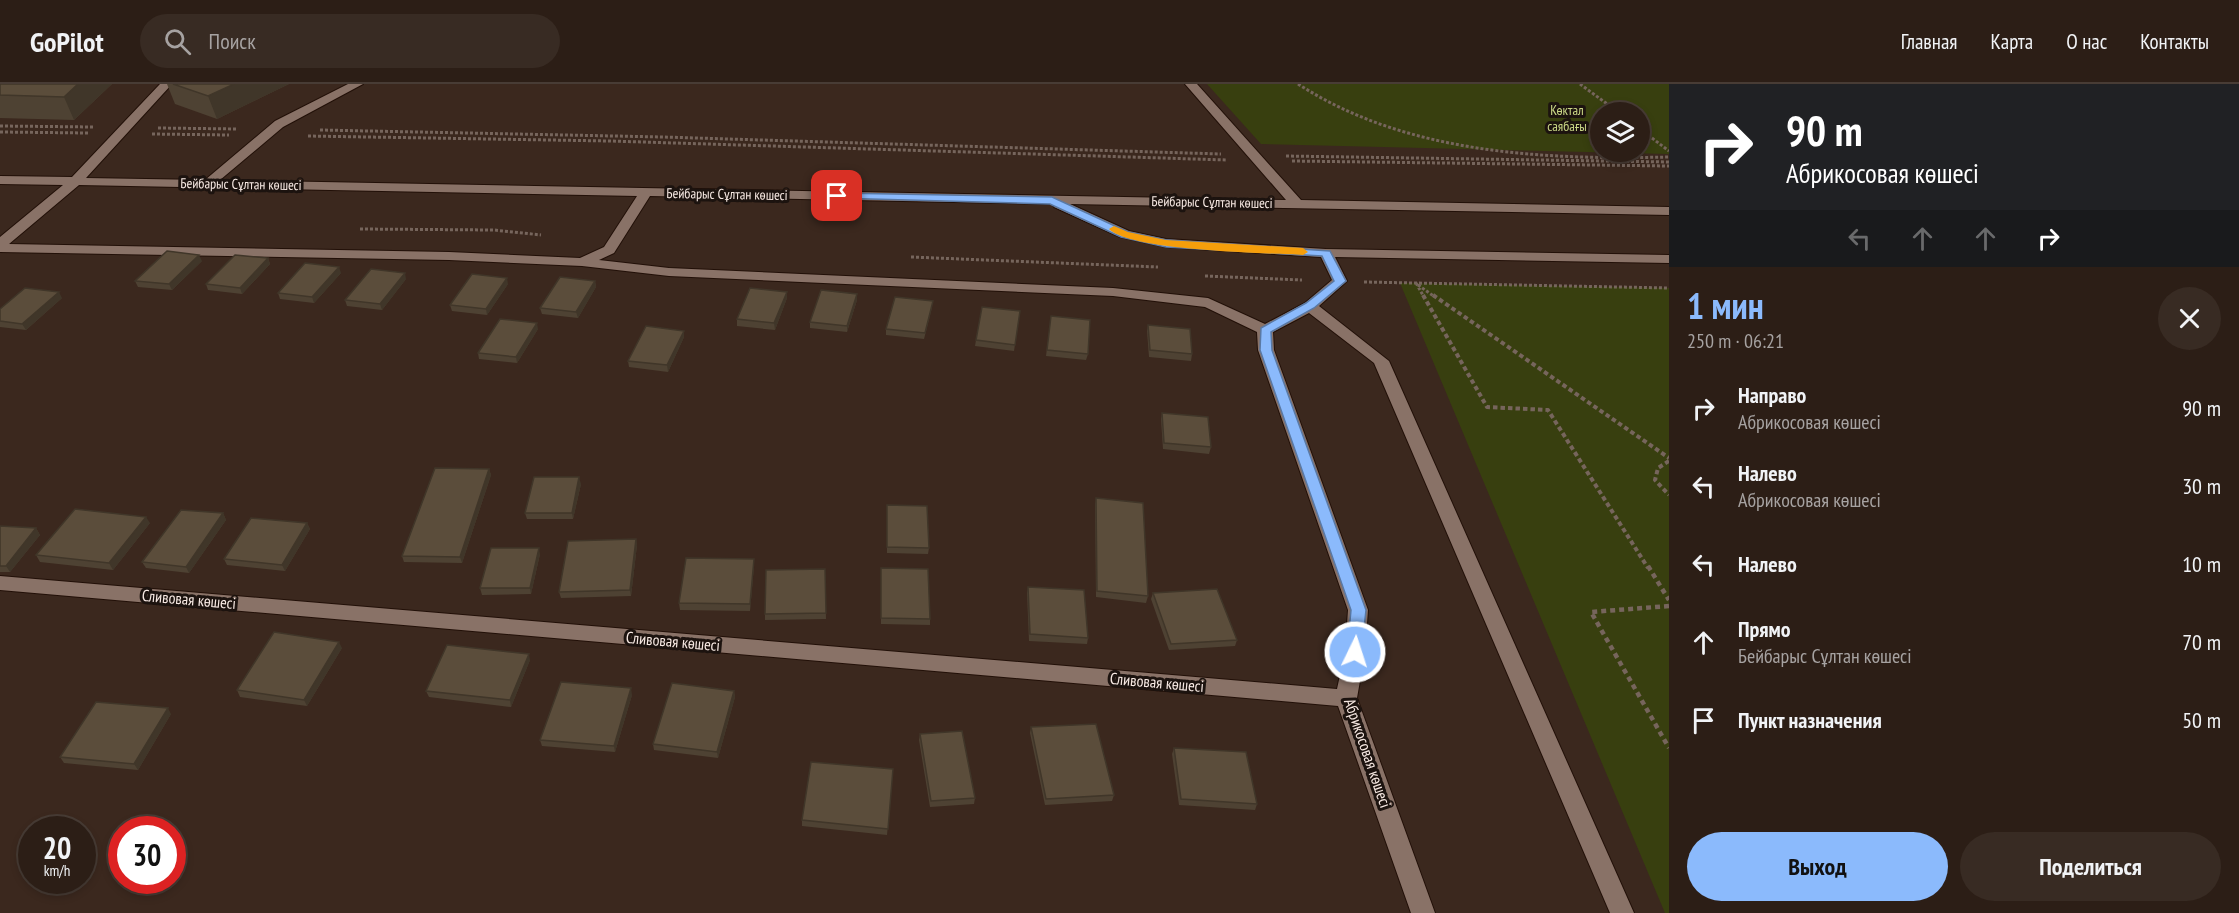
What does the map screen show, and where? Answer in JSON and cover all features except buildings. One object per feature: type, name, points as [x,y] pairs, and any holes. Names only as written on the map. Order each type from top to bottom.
[{"type":"street","points":[[0,246],[76,181],[166,84]]},
{"type":"street","points":[[208,184],[269,132],[357,84]]},
{"type":"street","points":[[1191,84],[1296,203]]},
{"type":"street","name":"Бейбарыс Сұлтан көшесі","points":[[0,180],[1669,211]]},
{"type":"street","points":[[582,262],[609,250],[646,192]]},
{"type":"street","points":[[1052,201],[1125,234],[1166,243],[1326,253],[1669,259]]},
{"type":"street","points":[[0,246],[449,256],[582,262],[669,272],[1113,292],[1208,303],[1266,330],[1310,306],[1340,281],[1326,253]]},
{"type":"street","points":[[1310,306],[1382,361],[1412,436],[1530,698],[1622,913]]},
{"type":"street","name":"Абрикосовая көшесі","points":[[1266,330],[1266,350],[1358,610],[1355,652],[1346,698],[1423,913]]},
{"type":"street","name":"Сливовая көшесі","points":[[0,583],[1346,698]]},
{"type":"path","points":[[1298,84],[1332,106],[1430,140],[1553,157],[1628,159],[1669,157]]},
{"type":"path","points":[[1580,84],[1604,102]]},
{"type":"path","points":[[0,126],[1256,158],[1669,164]]},
{"type":"path","points":[[0,132],[123,130],[269,132]]},
{"type":"path","points":[[320,130],[663,137],[1256,158],[1669,164]]},
{"type":"path","points":[[1650,137],[1669,151]]},
{"type":"path","points":[[353,229],[494,230],[549,236]]},
{"type":"path","points":[[911,257],[1159,267]]},
{"type":"path","points":[[1198,276],[1669,288]]},
{"type":"path","points":[[1415,283],[1669,460]]},
{"type":"path","points":[[1415,283],[1487,407],[1548,410],[1669,600]]},
{"type":"path","points":[[1669,460],[1660,464],[1655,471],[1655,480],[1669,495]]},
{"type":"path","points":[[1669,606],[1591,612],[1669,748]]},
{"type":"green space","name":"Көктал саябағы","points":[[1207,84],[1669,84],[1669,154],[1650,154],[1650,102],[1590,102],[1590,152],[1261,144]]},
{"type":"green space","points":[[1400,283],[1669,288],[1669,913],[1665,913]]},
{"type":"slow traffic","points":[[1114,229],[1125,234],[1166,243],[1303,252]]},
{"type":"route","points":[[837,196],[1052,201],[1125,234],[1166,243],[1326,253],[1340,281],[1310,306],[1266,330],[1266,350],[1358,610],[1355,652]]}]
